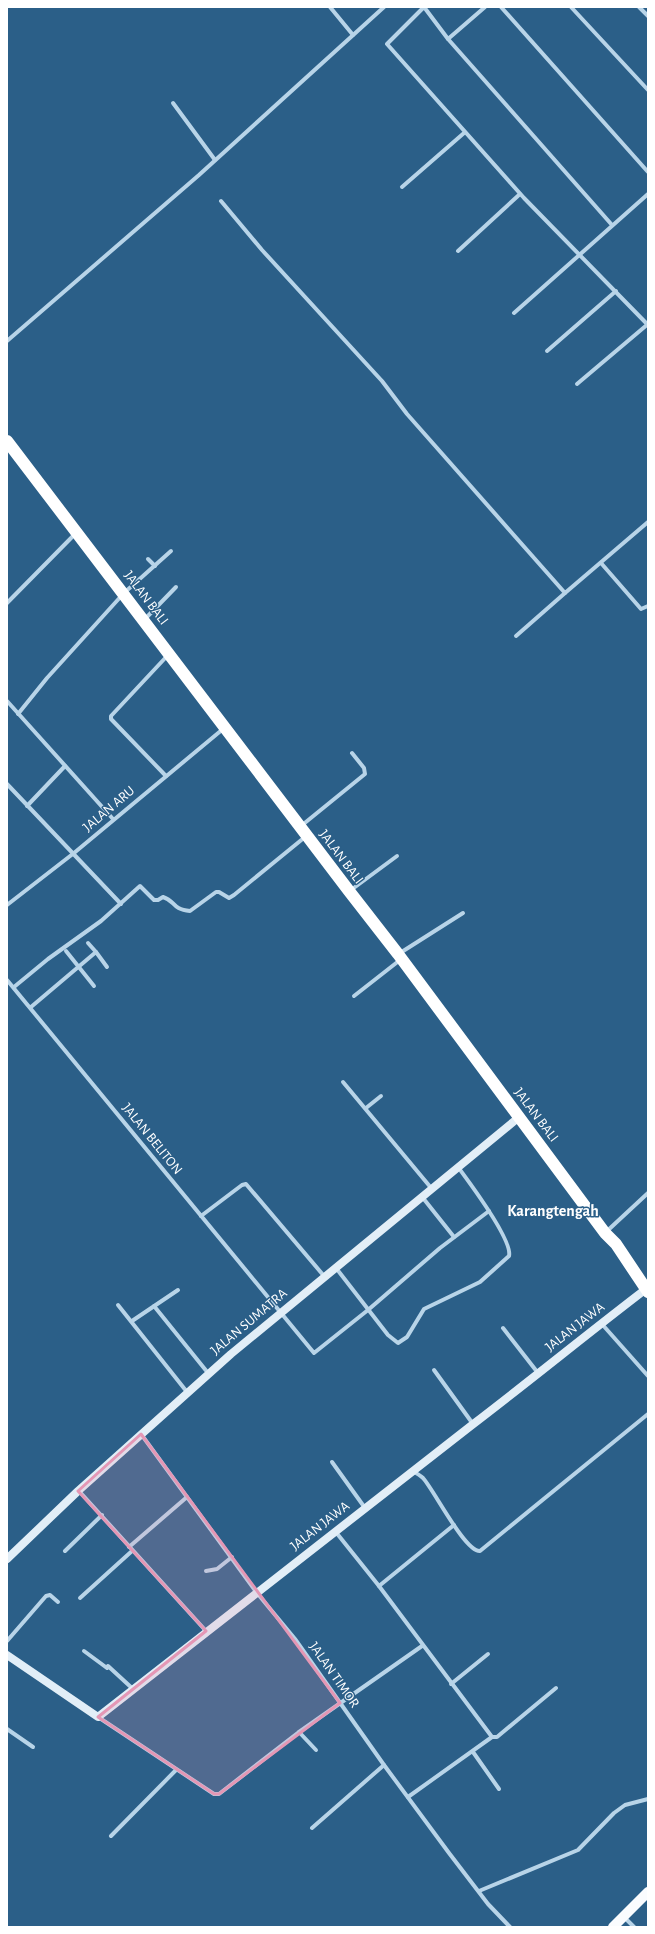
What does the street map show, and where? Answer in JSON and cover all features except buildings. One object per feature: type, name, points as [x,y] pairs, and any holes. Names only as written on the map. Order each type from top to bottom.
[{"type":"highway","name":"JALAN BALI","points":[[7,442],[124,593],[168,654],[400,957],[518,1118],[611,1239],[647,1291]]},
{"type":"main road","points":[[613,1927],[648,1892]]},
{"type":"street","points":[[330,7],[353,35]]},
{"type":"street","points":[[7,341],[215,160],[384,7]]},
{"type":"street","points":[[577,384],[648,325],[520,194],[464,133],[387,44],[424,7],[448,39],[612,225]]},
{"type":"street","points":[[448,39],[485,7]]},
{"type":"street","points":[[501,7],[648,172]]},
{"type":"street","points":[[571,7],[648,90]]},
{"type":"street","points":[[640,7],[648,16]]},
{"type":"street","points":[[173,103],[215,160]]},
{"type":"street","points":[[402,187],[464,133]]},
{"type":"street","points":[[458,251],[520,194]]},
{"type":"street","points":[[514,313],[648,194]]},
{"type":"street","points":[[221,201],[262,250],[382,381],[408,414],[565,593]]},
{"type":"street","points":[[547,351],[616,291]]},
{"type":"street","points":[[516,636],[648,522]]},
{"type":"street","points":[[7,603],[76,532]]},
{"type":"street","points":[[18,714],[47,678],[124,593],[171,551]]},
{"type":"street","points":[[148,559],[155,566]]},
{"type":"street","points":[[601,563],[641,609],[648,606]]},
{"type":"street","points":[[144,620],[176,587]]},
{"type":"street","points":[[166,776],[111,719],[111,716],[168,654]]},
{"type":"street","points":[[7,701],[113,819]]},
{"type":"street","name":"JALAN ARU","points":[[7,905],[74,853],[225,727]]},
{"type":"street","points":[[14,987],[48,959],[121,904],[140,886],[154,900],[158,900],[163,897],[167,898],[177,909],[190,911],[216,892],[219,892],[229,898],[365,774],[364,768],[352,753]]},
{"type":"street","points":[[27,806],[65,766]]},
{"type":"street","points":[[7,784],[121,904]]},
{"type":"street","points":[[349,891],[397,856]]},
{"type":"street","points":[[354,996],[400,957],[463,913]]},
{"type":"street","points":[[88,943],[107,967]]},
{"type":"street","points":[[66,951],[94,986]]},
{"type":"street","points":[[31,1008],[96,952]]},
{"type":"street","name":"JALAN BELITON","points":[[7,980],[312,1352],[315,1353],[368,1310]]},
{"type":"street","points":[[343,1082],[432,1189]]},
{"type":"street","points":[[366,1108],[381,1096]]},
{"type":"street","name":"JALAN SUMATRA","points":[[7,1559],[78,1490],[208,1373],[280,1312],[422,1198],[518,1118]]},
{"type":"street","points":[[336,1267],[393,1341],[398,1343],[407,1337],[424,1309],[480,1282],[497,1269],[509,1256],[510,1252],[489,1211],[458,1167]]},
{"type":"street","points":[[201,1216],[242,1185],[246,1184],[324,1276]]},
{"type":"street","points":[[611,1239],[648,1193]]},
{"type":"street","points":[[422,1198],[454,1237]]},
{"type":"street","points":[[368,1310],[454,1237],[489,1211]]},
{"type":"street","points":[[132,1321],[178,1290]]},
{"type":"street","name":"JALAN JAWA","points":[[98,1717],[206,1631],[257,1593],[334,1530],[473,1425],[601,1323],[647,1291]]},
{"type":"street","points":[[118,1305],[187,1392]]},
{"type":"street","points":[[154,1306],[208,1373]]},
{"type":"street","points":[[601,1323],[648,1376]]},
{"type":"street","points":[[503,1328],[538,1373]]},
{"type":"street","points":[[434,1370],[473,1425]]},
{"type":"street","points":[[412,1471],[422,1477],[454,1525],[473,1550],[480,1551],[648,1414]]},
{"type":"street","name":"JALAN TIMOR","points":[[141,1434],[257,1593],[295,1639],[384,1765],[488,1904],[510,1927]]},
{"type":"street","points":[[332,1462],[365,1508]]},
{"type":"street","points":[[78,1490],[206,1631]]},
{"type":"street","points":[[129,1547],[187,1498]]},
{"type":"street","points":[[65,1551],[102,1516]]},
{"type":"street","points":[[379,1586],[454,1525]]},
{"type":"street","points":[[334,1530],[379,1586],[422,1646],[492,1737]]},
{"type":"street","points":[[80,1598],[132,1551]]},
{"type":"street","points":[[206,1571],[218,1569],[232,1558]]},
{"type":"street","points":[[7,1641],[46,1596],[50,1595],[58,1602]]},
{"type":"street","points":[[7,1655],[98,1717],[132,1738],[176,1770],[214,1794],[219,1794],[299,1732],[422,1646]]},
{"type":"street","points":[[84,1651],[107,1668],[108,1666],[133,1689]]},
{"type":"street","points":[[451,1684],[488,1654]]},
{"type":"street","points":[[408,1797],[492,1737],[497,1736],[556,1688]]},
{"type":"street","points":[[7,1729],[33,1747]]},
{"type":"street","points":[[299,1732],[316,1750]]},
{"type":"street","points":[[473,1752],[499,1789]]},
{"type":"street","points":[[312,1828],[384,1765]]},
{"type":"street","points":[[112,1836],[176,1770]]},
{"type":"street","points":[[480,1892],[578,1850],[614,1813],[625,1806],[648,1799]]},
{"type":"street","points":[[624,1916],[634,1927]]},
{"type":"highlighted area","points":[[141,1434],[340,1703],[219,1794],[214,1794],[98,1717],[206,1631],[78,1491]]},
{"type":"district","name":"Karangtengah","points":[[553,1211]]}]
